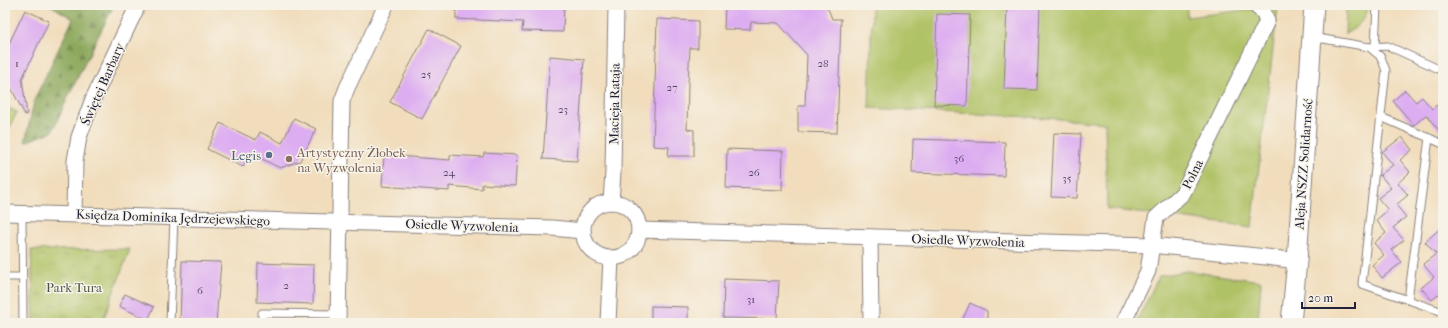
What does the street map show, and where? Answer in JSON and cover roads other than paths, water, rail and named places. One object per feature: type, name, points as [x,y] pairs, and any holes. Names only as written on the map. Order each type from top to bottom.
[{"type":"street","name":"Świętej Barbary","points":[[74,214],[75,161],[79,137],[93,98],[138,5]]},
{"type":"street","points":[[338,318],[342,101],[386,5]]},
{"type":"street","name":"Macieja Rataja","points":[[611,202],[613,172],[616,5]]},
{"type":"street","name":"Polna","points":[[1123,323],[1148,271],[1156,218],[1183,192],[1267,21],[1264,13],[1255,5]]},
{"type":"street","name":"Aleja NSZZ Solidarność","points":[[1291,323],[1314,5]]},
{"type":"street","points":[[611,202],[622,204],[631,210],[637,220],[639,230],[637,241],[631,250],[622,256],[611,258],[600,256],[592,250],[585,242],[583,231],[585,220],[591,211],[600,205],[611,202]]},
{"type":"street","name":"Księdza Dominika Jędrzejewskiego","points":[[5,213],[340,222]]},
{"type":"street","name":"Osiedle Wyzwolenia","points":[[340,222],[552,228],[583,231]]},
{"type":"street","name":"Osiedle Wyzwolenia","points":[[639,230],[1151,245],[1296,261]]},
{"type":"street","points":[[870,237],[871,323]]},
{"type":"street","points":[[608,323],[611,258]]},
{"type":"lane","points":[[1377,5],[1372,47],[1381,57],[1386,71],[1362,284],[1443,312]]},
{"type":"lane","points":[[1312,37],[1372,47],[1388,46],[1443,71]]},
{"type":"lane","points":[[1381,117],[1443,144]]},
{"type":"lane","points":[[1408,300],[1429,138]]},
{"type":"lane","points":[[22,214],[23,323]]},
{"type":"lane","points":[[170,323],[174,217]]},
{"type":"lane","points":[[5,277],[22,277]]},
{"type":"lane","points":[[262,323],[262,312],[338,318]]},
{"type":"place","name":"Legis","points":[[269,155]]},
{"type":"place","name":"Artystyczny Żłobek na Wyzwolenia","points":[[289,159]]},
{"type":"park label","name":"Park Tura","points":[[74,287]]}]
